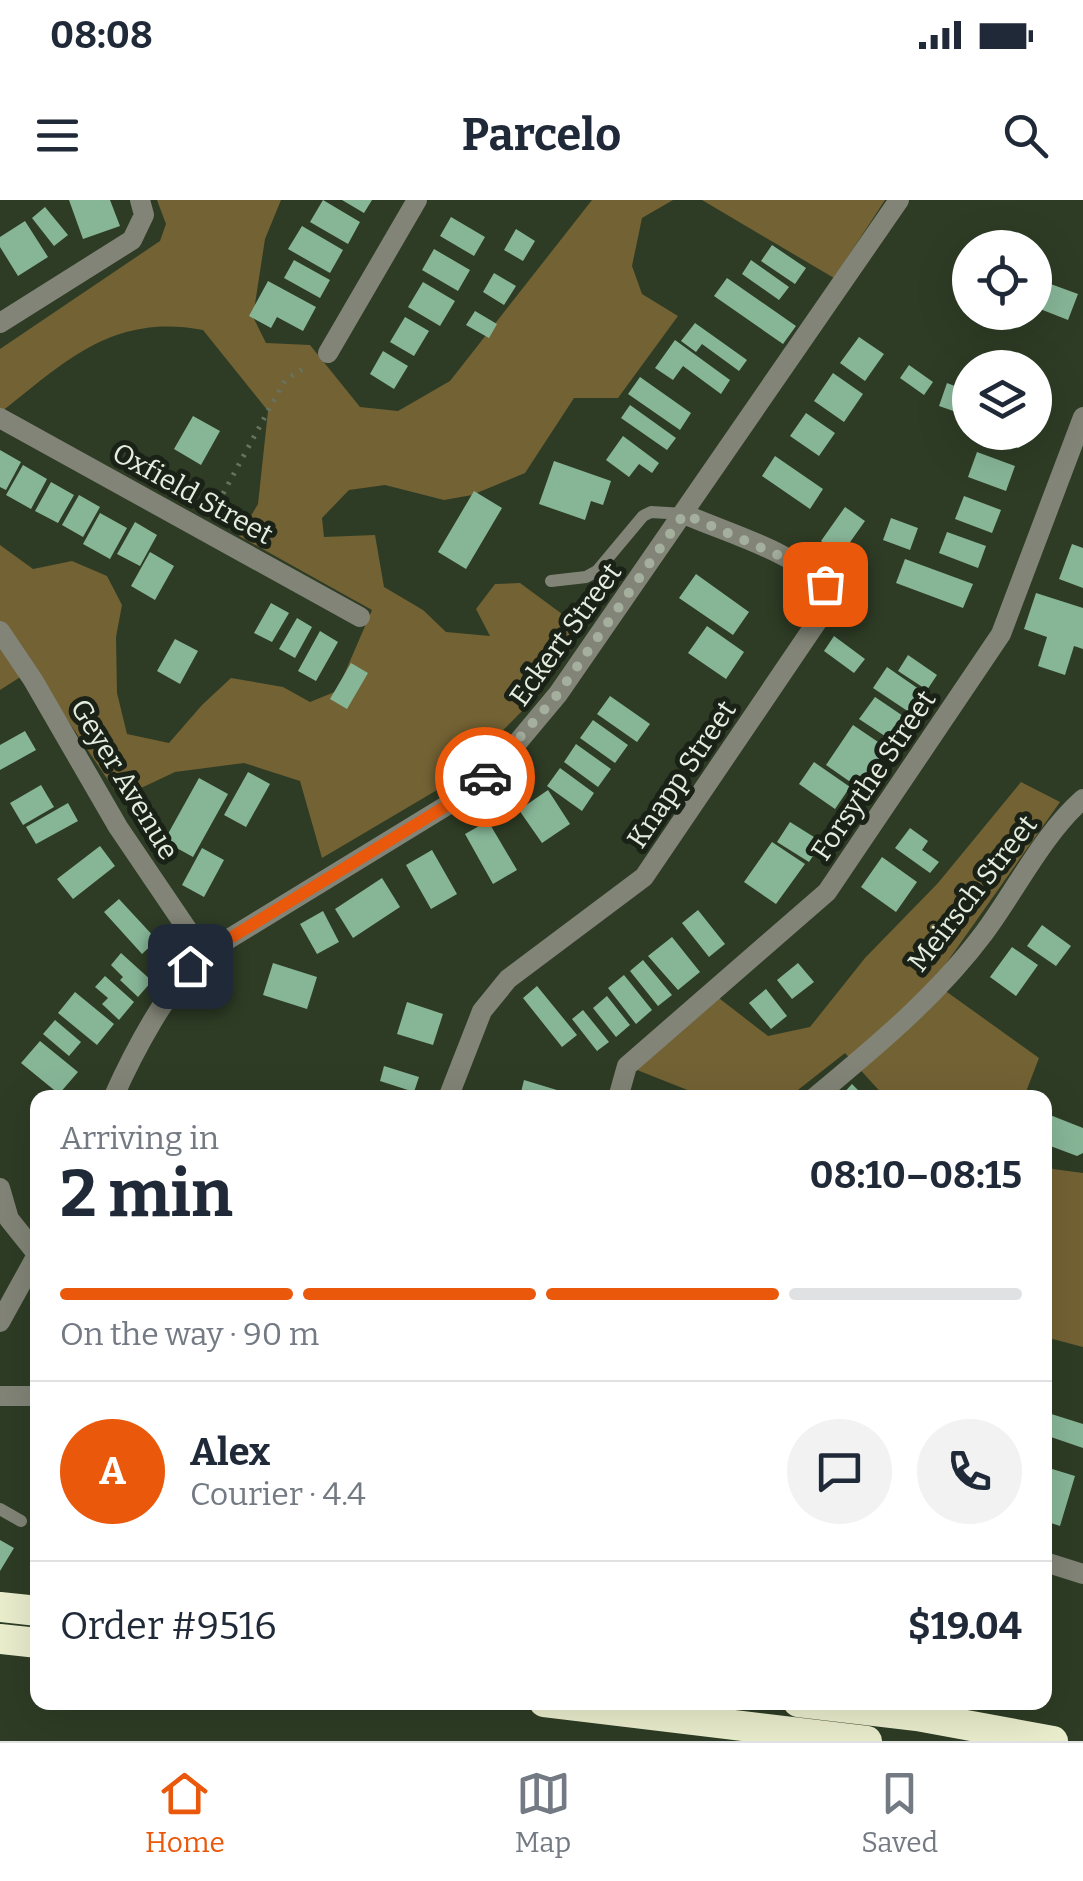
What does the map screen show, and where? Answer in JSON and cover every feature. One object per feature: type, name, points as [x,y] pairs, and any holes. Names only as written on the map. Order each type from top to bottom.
[{"type":"highway","points":[[0,1607],[30,1611]]},
{"type":"highway","points":[[0,1639],[30,1643]]},
{"type":"highway","points":[[610,1710],[867,1741]]},
{"type":"highway","points":[[866,1710],[1052,1741]]},
{"type":"street","points":[[0,323],[132,240],[144,215],[140,200]]},
{"type":"street","points":[[328,352],[417,200]]},
{"type":"street","name":"Eckert Street","points":[[117,1090],[130,1060],[190,966],[473,789],[508,754],[558,694],[899,200]]},
{"type":"street","name":"Forsythe Street","points":[[620,1090],[627,1066],[827,892],[1000,634],[1083,417]]},
{"type":"street","name":"Oxfield Street","points":[[0,418],[360,617]]},
{"type":"street","name":"Knapp Street","points":[[451,1090],[482,1011],[508,979],[644,878],[822,618],[828,598],[825,584],[794,562],[684,514]]},
{"type":"street","name":"Geyer Avenue","points":[[0,631],[34,680],[118,827],[204,954]]},
{"type":"street","name":"Meirsch Street","points":[[824,1090],[876,1046],[954,970],[1082,799]]},
{"type":"street","points":[[0,1188],[9,1219],[30,1245]]},
{"type":"street","points":[[0,1322],[30,1267]]},
{"type":"street","points":[[0,1396],[30,1396]]},
{"type":"street","points":[[1052,1563],[1081,1567]]},
{"type":"lane","points":[[552,580],[586,577],[597,571],[643,516],[651,512],[684,514]]},
{"type":"lane","points":[[0,1509],[21,1521]]},
{"type":"path","points":[[202,530],[284,380],[328,352]]},
{"type":"shaded area","points":[[157,200],[281,200],[265,239],[253,317],[266,343],[310,345],[360,407],[398,411],[450,381],[592,200],[673,200],[642,218],[632,266],[642,294],[678,316],[618,398],[574,398],[525,473],[472,495],[444,500],[385,485],[349,490],[322,518],[324,537],[375,535],[384,587],[423,610],[446,632],[490,636],[476,609],[495,584],[520,583],[581,628],[525,708],[454,780],[322,858],[300,781],[244,763],[175,772],[120,798],[33,669],[0,690],[0,545],[33,569],[72,561],[107,576],[122,605],[116,637],[117,693],[127,734],[169,743],[231,678],[283,687],[310,702],[337,691],[372,610],[239,536],[258,504],[268,411],[203,330],[143,328],[117,335],[70,359],[0,413],[0,349],[160,241],[166,224]]},
{"type":"shaded area","points":[[702,200],[885,200],[834,278]]},
{"type":"shaded area","points":[[1021,782],[1060,802],[933,982],[1039,1058],[1027,1090],[879,1090],[845,1053],[798,1090],[687,1090],[627,1066],[711,992],[768,1036],[810,1027],[865,958],[938,883]]},
{"type":"shaded area","points":[[1052,1168],[1083,1173],[1083,1347],[1052,1339]]},
{"type":"building","points":[[69,200],[110,200],[120,226],[83,239]]},
{"type":"building","points":[[323,200],[360,222],[348,244],[310,222]]},
{"type":"building","points":[[342,200],[372,200],[364,213]]},
{"type":"building","points":[[45,207],[68,235],[54,246],[32,218]]},
{"type":"building","points":[[451,217],[485,237],[474,256],[440,236]]},
{"type":"building","points":[[25,221],[48,257],[18,276],[0,247],[0,237]]},
{"type":"building","points":[[302,226],[343,250],[330,273],[288,249]]},
{"type":"building","points":[[516,229],[535,241],[523,261],[504,250]]},
{"type":"building","points":[[772,245],[806,268],[795,284],[761,261]]},
{"type":"building","points":[[434,249],[470,270],[458,291],[422,270]]},
{"type":"building","points":[[294,260],[330,280],[320,298],[284,278]]},
{"type":"building","points":[[751,260],[789,287],[779,300],[742,274]]},
{"type":"building","points":[[494,273],[516,286],[504,305],[483,292]]},
{"type":"building","points":[[727,278],[796,326],[783,344],[714,296]]},
{"type":"building","points":[[268,281],[316,307],[303,331],[277,317],[271,328],[249,316]]},
{"type":"building","points":[[423,282],[455,301],[440,326],[408,307]]},
{"type":"building","points":[[1052,284],[1078,294],[1068,320],[1052,314]]},
{"type":"building","points":[[475,311],[497,324],[489,338],[466,325]]},
{"type":"building","points":[[405,317],[429,331],[414,356],[390,342]]},
{"type":"building","points":[[695,323],[747,360],[739,371],[702,344],[696,352],[681,341]]},
{"type":"building","points":[[859,337],[884,354],[865,381],[840,363]]},
{"type":"building","points":[[675,340],[730,380],[721,394],[683,366],[673,380],[655,368]]},
{"type":"building","points":[[383,351],[408,366],[394,389],[370,374]]},
{"type":"building","points":[[909,365],[933,382],[924,395],[900,378]]},
{"type":"building","points":[[833,373],[863,394],[844,422],[814,401]]},
{"type":"building","points":[[640,377],[691,413],[680,430],[628,394]]},
{"type":"building","points":[[947,383],[952,385],[952,411],[939,406]]},
{"type":"building","points":[[630,405],[676,438],[667,450],[621,418]]},
{"type":"building","points":[[806,413],[835,433],[819,456],[790,436]]},
{"type":"building","points":[[193,416],[220,431],[201,465],[174,449]]},
{"type":"building","points":[[623,436],[659,463],[652,473],[639,464],[629,477],[606,460]]},
{"type":"building","points":[[0,450],[21,462],[6,490],[0,487]]},
{"type":"building","points":[[977,452],[1015,466],[1006,491],[968,477]]},
{"type":"building","points":[[775,456],[823,489],[810,509],[762,476]]},
{"type":"building","points":[[554,461],[611,481],[603,505],[591,501],[585,520],[539,504]]},
{"type":"building","points":[[23,465],[47,479],[31,509],[6,495]]},
{"type":"building","points":[[51,482],[74,495],[58,523],[35,511]]},
{"type":"building","points":[[474,491],[502,508],[466,569],[438,552]]},
{"type":"building","points":[[79,495],[100,507],[83,537],[62,525]]},
{"type":"building","points":[[964,496],[1001,510],[992,533],[955,519]]},
{"type":"building","points":[[845,507],[865,521],[841,555],[821,541]]},
{"type":"building","points":[[100,513],[127,528],[110,559],[83,544]]},
{"type":"building","points":[[891,518],[918,528],[910,550],[883,540]]},
{"type":"building","points":[[135,522],[157,535],[140,566],[117,554]]},
{"type":"building","points":[[947,532],[986,546],[978,568],[939,553]]},
{"type":"building","points":[[1072,544],[1083,548],[1083,588],[1059,579]]},
{"type":"building","points":[[150,552],[174,566],[155,600],[131,586]]},
{"type":"building","points":[[905,559],[973,584],[963,608],[896,583]]},
{"type":"building","points":[[696,574],[749,612],[733,635],[679,598]]},
{"type":"building","points":[[1036,593],[1083,608],[1083,649],[1074,646],[1065,675],[1038,666],[1047,637],[1024,629]]},
{"type":"building","points":[[271,603],[289,613],[272,642],[254,633]]},
{"type":"building","points":[[297,618],[312,627],[295,658],[279,649]]},
{"type":"building","points":[[707,626],[744,652],[726,679],[688,653]]},
{"type":"building","points":[[320,631],[338,642],[316,681],[298,671]]},
{"type":"building","points":[[834,636],[865,659],[854,673],[824,651]]},
{"type":"building","points":[[175,639],[198,651],[180,684],[157,671]]},
{"type":"building","points":[[908,655],[937,675],[927,690],[898,671]]},
{"type":"building","points":[[351,663],[368,673],[347,709],[330,699]]},
{"type":"building","points":[[887,667],[923,692],[909,712],[873,688]]},
{"type":"building","points":[[610,696],[650,724],[637,742],[597,714]]},
{"type":"building","points":[[875,697],[909,720],[894,742],[859,719]]},
{"type":"building","points":[[593,720],[628,745],[615,763],[580,738]]},
{"type":"building","points":[[853,725],[887,748],[859,788],[826,765]]},
{"type":"building","points":[[25,731],[36,750],[0,770],[0,745]]},
{"type":"building","points":[[576,744],[611,769],[598,787],[564,762]]},
{"type":"building","points":[[814,762],[850,787],[835,809],[799,784]]},
{"type":"building","points":[[560,768],[594,793],[582,811],[547,786]]},
{"type":"building","points":[[248,772],[270,784],[246,827],[224,815]]},
{"type":"building","points":[[199,778],[228,794],[193,857],[164,841]]},
{"type":"building","points":[[41,785],[54,807],[23,825],[10,803]]},
{"type":"building","points":[[548,790],[570,824],[542,843],[519,810]]},
{"type":"building","points":[[68,803],[78,821],[36,844],[26,827]]},
{"type":"building","points":[[488,821],[517,870],[493,884],[465,834]]},
{"type":"building","points":[[790,822],[822,842],[809,862],[777,842]]},
{"type":"building","points":[[910,828],[928,841],[922,850],[939,862],[930,873],[895,848]]},
{"type":"building","points":[[772,842],[805,864],[776,904],[744,882]]},
{"type":"building","points":[[100,846],[115,866],[73,899],[57,879]]},
{"type":"building","points":[[202,848],[224,860],[204,897],[182,885]]},
{"type":"building","points":[[432,850],[457,894],[431,909],[406,865]]},
{"type":"building","points":[[882,857],[917,882],[896,912],[861,887]]},
{"type":"building","points":[[382,878],[400,907],[353,938],[335,909]]},
{"type":"building","points":[[119,899],[157,940],[142,954],[104,912]]},
{"type":"building","points":[[698,910],[725,944],[709,957],[682,923]]},
{"type":"building","points":[[323,911],[339,942],[317,954],[300,924]]},
{"type":"building","points":[[1042,925],[1071,946],[1056,966],[1027,946]]},
{"type":"building","points":[[672,937],[700,972],[678,990],[648,956]]},
{"type":"building","points":[[1012,947],[1038,965],[1016,996],[990,977]]},
{"type":"building","points":[[121,953],[152,981],[138,997],[111,965]]},
{"type":"building","points":[[643,960],[672,995],[658,1006],[630,971]]},
{"type":"building","points":[[273,963],[317,977],[307,1009],[263,995]]},
{"type":"building","points":[[798,963],[814,982],[792,999],[777,980]]},
{"type":"building","points":[[624,975],[652,1010],[636,1024],[608,988]]},
{"type":"building","points":[[105,976],[134,1002],[119,1020],[102,1004],[108,998],[95,987]]},
{"type":"building","points":[[537,986],[577,1035],[562,1047],[523,998]]},
{"type":"building","points":[[766,989],[787,1016],[771,1029],[749,1003]]},
{"type":"building","points":[[75,992],[114,1024],[97,1045],[58,1013]]},
{"type":"building","points":[[607,996],[630,1025],[616,1037],[593,1008]]},
{"type":"building","points":[[407,1002],[443,1014],[433,1045],[397,1034]]},
{"type":"building","points":[[583,1010],[609,1042],[597,1051],[572,1019]]},
{"type":"building","points":[[55,1020],[81,1042],[69,1056],[43,1034]]},
{"type":"building","points":[[40,1041],[78,1072],[62,1090],[54,1090],[21,1063]]},
{"type":"building","points":[[384,1066],[419,1077],[415,1090],[380,1081]]},
{"type":"building","points":[[524,1080],[557,1090],[522,1090]]},
{"type":"building","points":[[1052,1116],[1083,1128],[1083,1153],[1077,1156],[1052,1147]]},
{"type":"building","points":[[1052,1414],[1083,1424],[1083,1448],[1052,1437]]},
{"type":"building","points":[[1052,1469],[1075,1476],[1060,1526],[1052,1523]]},
{"type":"building","points":[[0,1540],[14,1548],[0,1571]]},
{"type":"way so far","points":[[485,777],[558,694],[684,514],[794,562],[825,584]]},
{"type":"route","points":[[190,966],[459,798],[485,777]]}]
